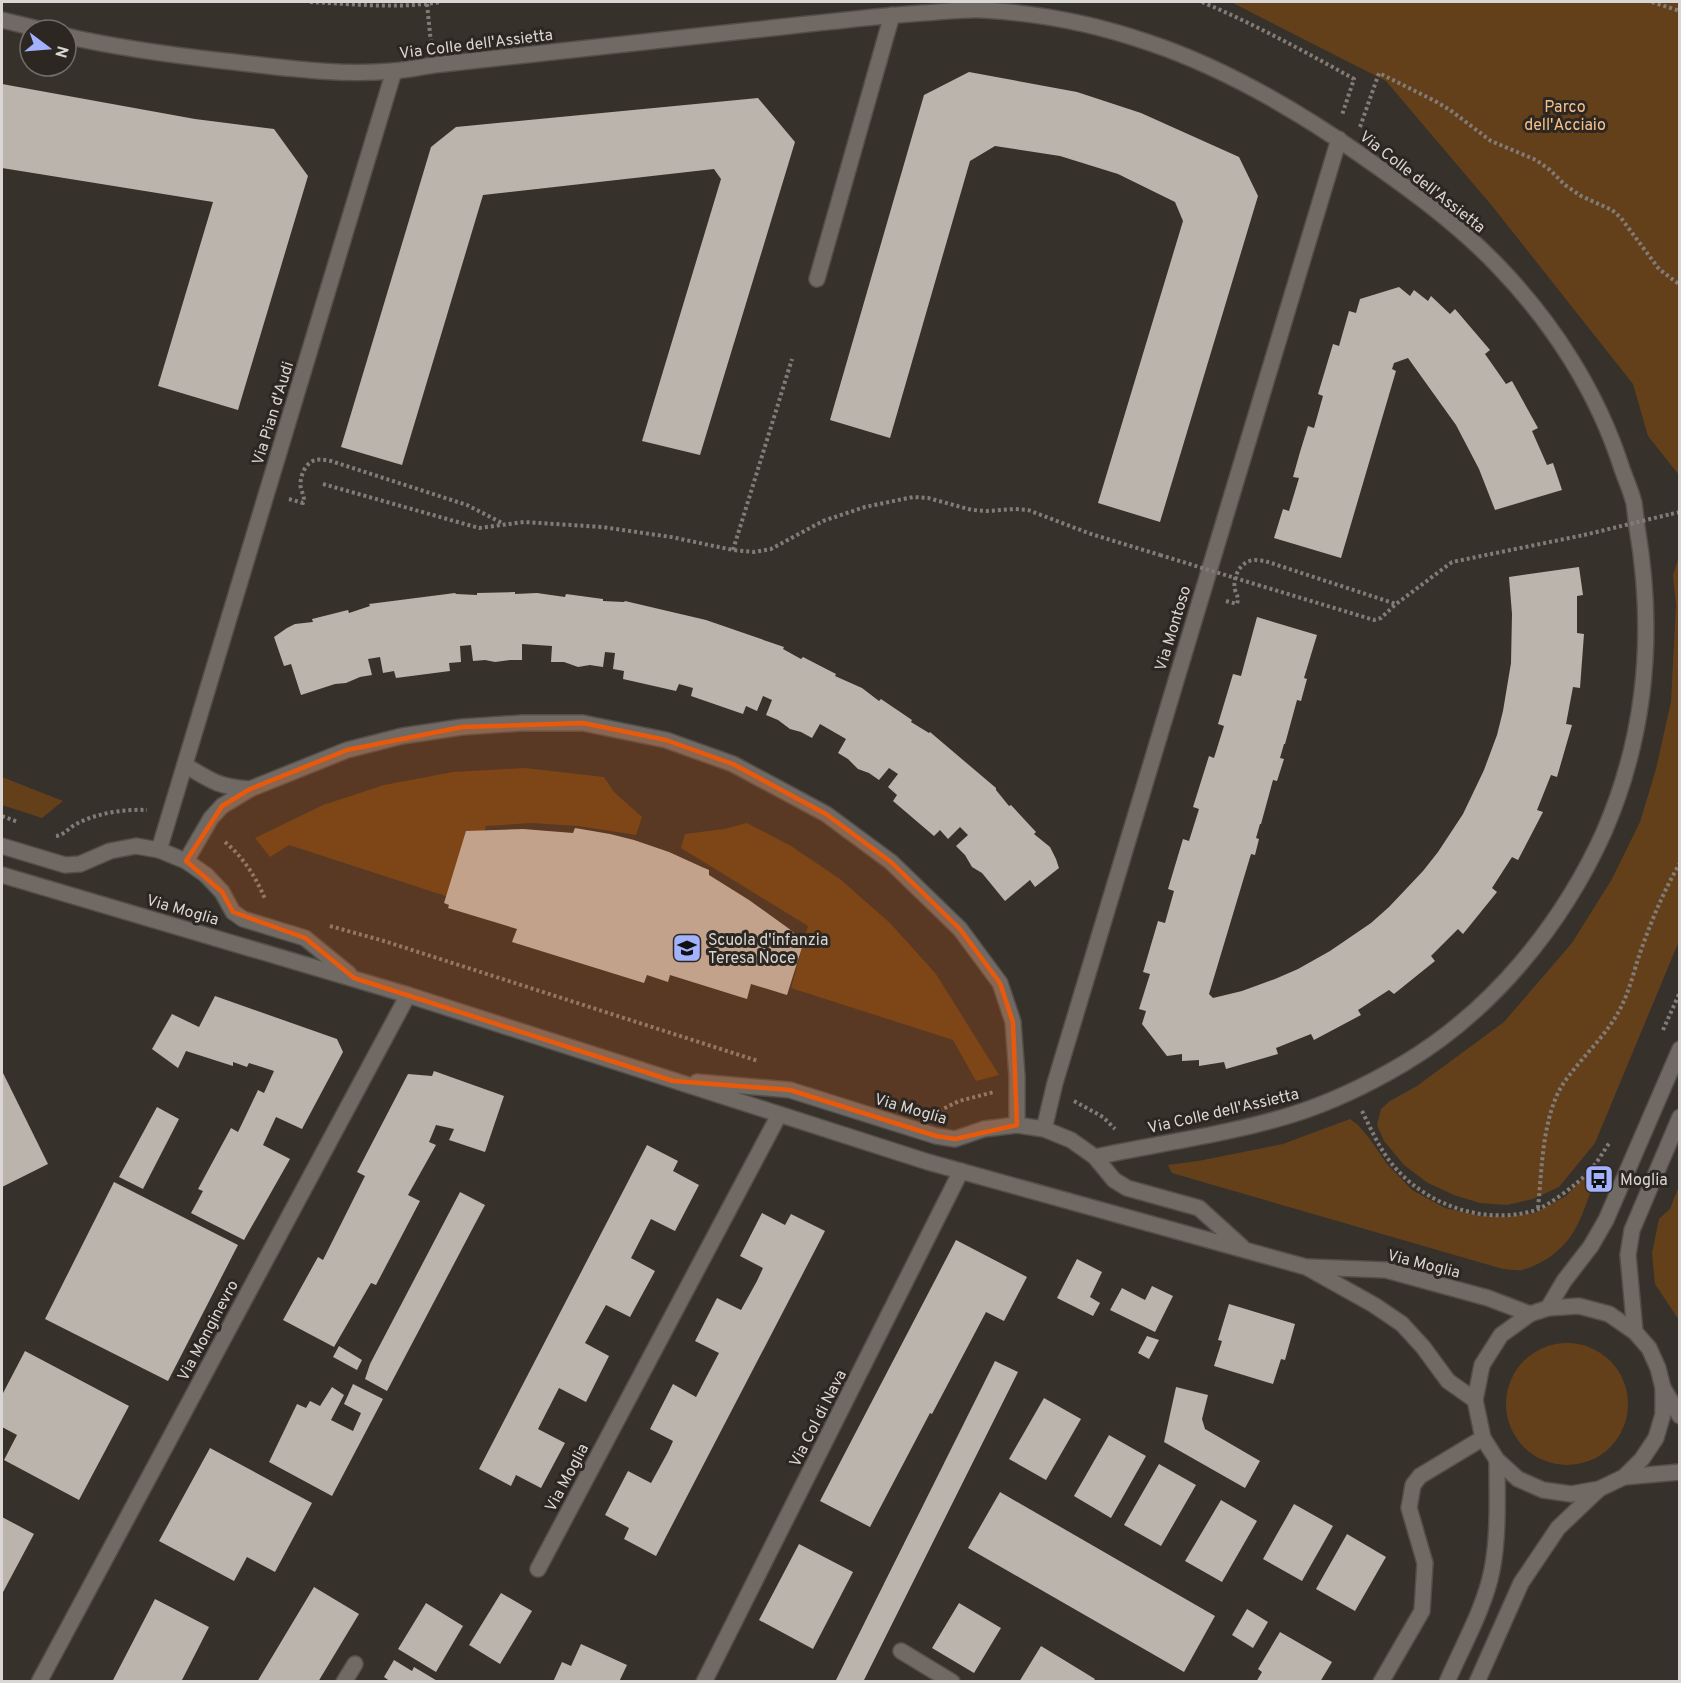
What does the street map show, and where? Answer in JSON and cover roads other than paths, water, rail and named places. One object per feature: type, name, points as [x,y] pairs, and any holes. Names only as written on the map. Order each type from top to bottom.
[{"type":"street","name":"Via Colle dell'Assietta","points":[[78,38],[169,55],[256,65],[347,72],[394,71],[891,15],[977,9],[1034,15],[1149,42],[1253,87],[1339,139],[1385,171],[1460,229],[1499,267],[1531,303],[1565,348],[1595,402],[1617,452],[1634,503],[1643,559],[1647,621],[1644,682],[1632,750],[1615,805],[1596,849],[1559,913],[1526,958],[1455,1028],[1397,1067],[1353,1091],[1295,1113],[1232,1130],[1095,1157]]},
{"type":"street","points":[[817,279],[891,15]]},
{"type":"street","points":[[2,20],[18,24]]},
{"type":"street","name":"Via Pian d'Audi","points":[[159,850],[394,71]]},
{"type":"street","name":"Via Montoso","points":[[1044,1129],[1052,1093],[1339,139]]},
{"type":"street","points":[[186,861],[211,818],[222,806],[250,789],[347,750],[402,736],[462,727],[522,723],[583,723],[666,741],[733,764],[826,814],[891,862],[960,929],[1000,983],[1013,1022],[1017,1125]]},
{"type":"street","points":[[185,765],[213,782],[229,788],[250,789]]},
{"type":"street","name":"Via Moglia","points":[[2,846],[65,865],[80,864],[110,851],[136,846],[159,850],[186,861],[206,875],[222,892],[233,912],[243,920],[305,938],[354,978]]},
{"type":"street","name":"Via Moglia","points":[[2,874],[354,978],[961,1171],[1306,1267],[1374,1305],[1402,1324],[1423,1347],[1448,1381],[1475,1400]]},
{"type":"street","name":"Via Monginevro","points":[[39,1682],[408,995]]},
{"type":"street","points":[[1548,1308],[1564,1281],[1592,1246],[1606,1220],[1680,1049]]},
{"type":"street","name":"Via Moglia","points":[[673,1080],[790,1090],[936,1136],[955,1139],[984,1129],[1017,1125],[1044,1129],[1071,1140],[1095,1157],[1114,1180],[1127,1188],[1199,1208],[1246,1250]]},
{"type":"street","name":"Via Moglia","points":[[538,1569],[779,1115]]},
{"type":"street","points":[[1635,1332],[1628,1255],[1632,1230],[1680,1117]]},
{"type":"street","name":"Via Col di Nava","points":[[704,1682],[961,1171]]},
{"type":"street","name":"Via Moglia","points":[[1306,1267],[1386,1270],[1488,1298],[1530,1314]]},
{"type":"street","points":[[1579,1305],[1609,1314],[1635,1332],[1649,1348],[1658,1368],[1663,1388],[1662,1414],[1656,1438],[1642,1460],[1624,1477],[1599,1489],[1571,1494],[1543,1490],[1518,1479],[1497,1460],[1483,1438],[1475,1400],[1482,1365],[1501,1335],[1530,1314],[1548,1308],[1579,1305]]},
{"type":"street","points":[[1663,1388],[1680,1416]]},
{"type":"street","points":[[1381,1682],[1422,1611],[1425,1563],[1408,1508],[1413,1485],[1420,1476],[1483,1438]]},
{"type":"street","points":[[1447,1682],[1484,1598],[1492,1571],[1497,1529],[1497,1460]]},
{"type":"street","points":[[1624,1477],[1680,1472]]},
{"type":"street","points":[[1477,1682],[1521,1583],[1558,1528],[1599,1489]]},
{"type":"street","points":[[901,1651],[952,1682]]},
{"type":"street","points":[[344,1682],[355,1664]]},
{"type":"place","name":"Scuola d'infanzia Teresa Noce","points":[[687,948]]},
{"type":"place","name":"Moglia","points":[[1599,1179]]},
{"type":"park label","name":"Parco dell'Acciaio","points":[[1565,115]]}]
